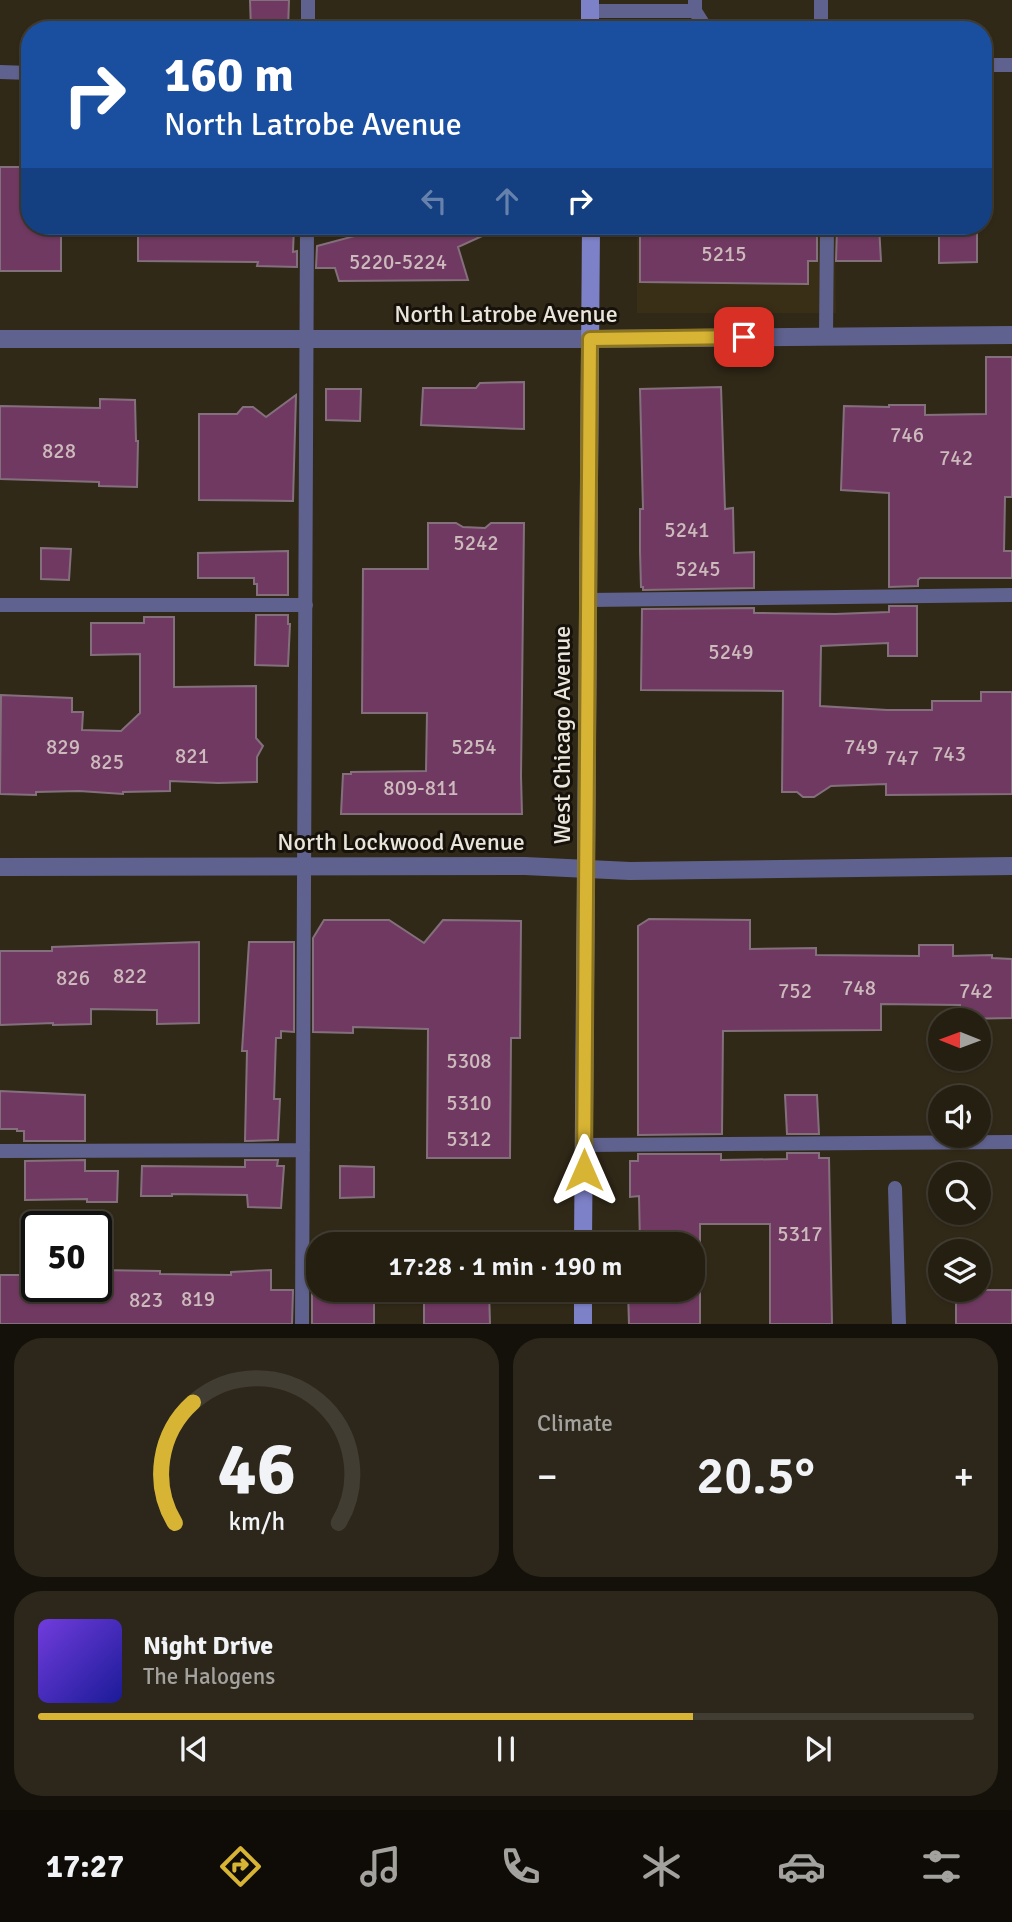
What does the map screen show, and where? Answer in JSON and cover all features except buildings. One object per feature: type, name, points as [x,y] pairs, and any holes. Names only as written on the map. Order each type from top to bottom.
[{"type":"main road","name":"West Chicago Avenue","points":[[583,1232],[591,235]]},
{"type":"main road","points":[[583,1302],[583,1324]]},
{"type":"street","name":"North Latrobe Avenue","points":[[0,339],[590,339],[1012,335]]},
{"type":"street","name":"North Lockwood Avenue","points":[[0,867],[525,866],[630,871],[1012,866]]},
{"type":"lane","points":[[308,0],[308,21]]},
{"type":"lane","points":[[821,0],[821,21]]},
{"type":"lane","points":[[590,5],[695,5],[703,21]]},
{"type":"lane","points":[[992,65],[1012,65]]},
{"type":"lane","points":[[0,72],[21,73]]},
{"type":"lane","points":[[302,1324],[307,235]]},
{"type":"lane","points":[[826,337],[827,235]]},
{"type":"lane","points":[[588,600],[1012,595]]},
{"type":"lane","points":[[0,605],[306,605]]},
{"type":"lane","points":[[584,1145],[1012,1142]]},
{"type":"lane","points":[[0,1151],[303,1150]]},
{"type":"lane","points":[[895,1188],[899,1324]]},
{"type":"shaded area","points":[[637,235],[835,235],[836,313],[637,313]]},
{"type":"route","points":[[584,1170],[590,339],[744,337]]}]
